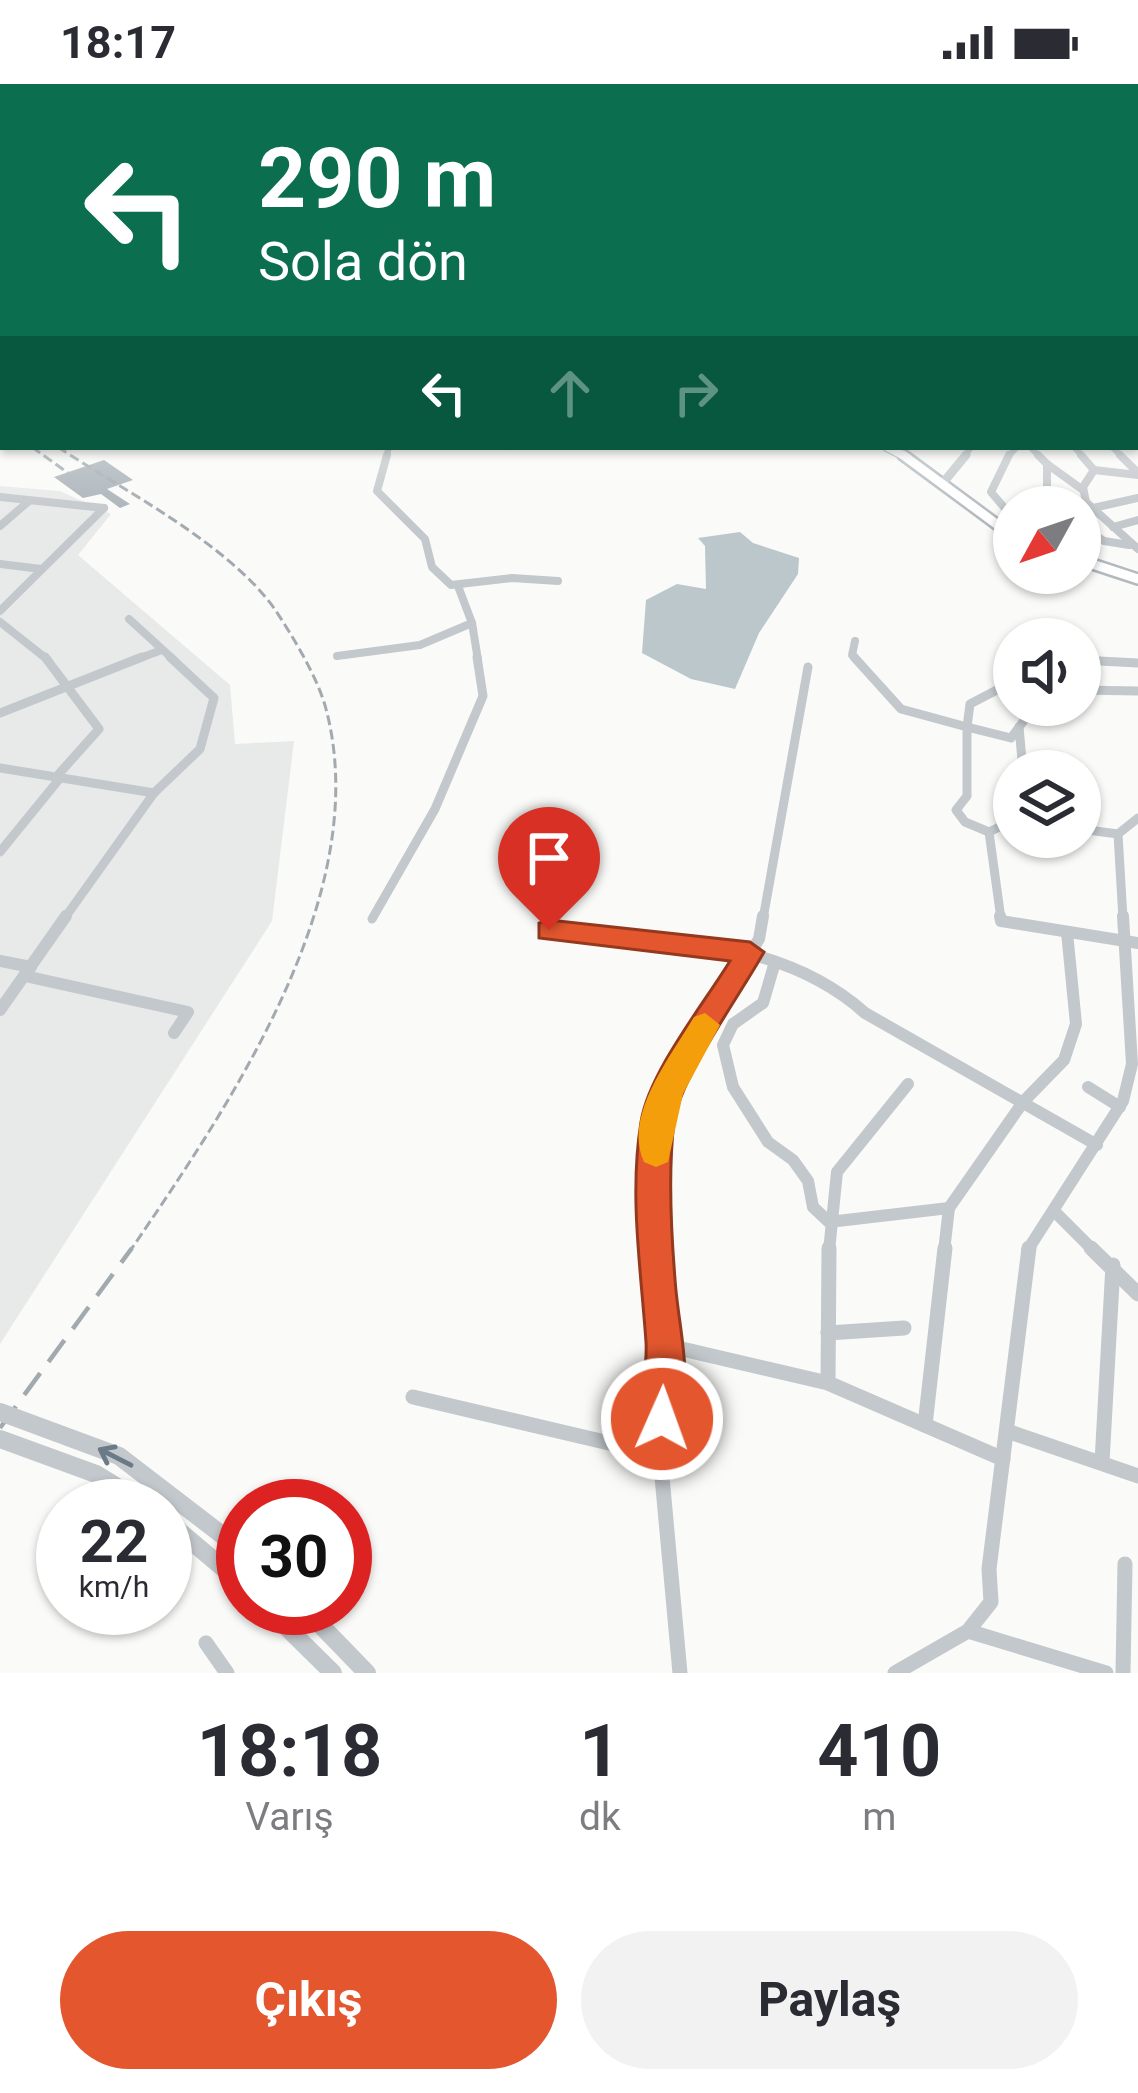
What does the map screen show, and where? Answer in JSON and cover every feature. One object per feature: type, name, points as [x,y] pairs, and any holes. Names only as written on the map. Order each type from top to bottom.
[{"type":"main road","points":[[891,450],[993,522]]},
{"type":"main road","points":[[1101,567],[1138,579]]},
{"type":"street","points":[[372,920],[435,809],[483,696],[472,623],[458,586],[432,567],[425,539],[377,491],[388,450]]},
{"type":"street","points":[[942,484],[951,479],[969,450]]},
{"type":"street","points":[[994,486],[1001,464],[1014,450]]},
{"type":"street","points":[[1033,450],[1077,486]]},
{"type":"street","points":[[1077,450],[1094,470],[1138,474]]},
{"type":"street","points":[[1115,450],[1138,474]]},
{"type":"street","points":[[1047,464],[1047,486]]},
{"type":"street","points":[[1086,486],[1094,470]]},
{"type":"street","points":[[0,497],[104,508],[0,611]]},
{"type":"street","points":[[1101,506],[1138,498]]},
{"type":"street","points":[[0,526],[30,500]]},
{"type":"street","points":[[1101,516],[1136,546]]},
{"type":"street","points":[[1113,527],[1138,520]]},
{"type":"street","points":[[1101,539],[1136,546]]},
{"type":"street","points":[[0,564],[41,569]]},
{"type":"street","points":[[458,586],[512,578],[559,581]]},
{"type":"street","points":[[0,1010],[154,793],[200,749],[214,698],[129,619]]},
{"type":"street","points":[[0,622],[20,633],[70,686],[100,729],[0,852]]},
{"type":"street","points":[[337,656],[420,645],[472,623]]},
{"type":"street","points":[[855,641],[852,655],[901,709],[1011,738],[1019,727]]},
{"type":"street","points":[[0,713],[159,651]]},
{"type":"street","points":[[1101,661],[1138,663]]},
{"type":"street","points":[[680,1673],[660,1456],[665,1345],[656,1280],[657,1120],[667,1091],[759,939],[808,667]]},
{"type":"street","points":[[1101,690],[1138,692]]},
{"type":"street","points":[[993,692],[970,704],[967,796],[956,810],[965,822],[993,830]]},
{"type":"street","points":[[1019,727],[1021,750]]},
{"type":"street","points":[[0,768],[154,793]]},
{"type":"street","points":[[1101,832],[1118,834],[1138,818]]},
{"type":"street","points":[[989,832],[1001,921],[1130,943]]},
{"type":"street","points":[[896,1673],[968,1630],[991,1602],[989,1569],[1027,1251],[1133,1084],[1130,943],[1118,834]]},
{"type":"street","points":[[549,930],[750,952],[845,988],[865,1012],[1097,1145]]},
{"type":"street","points":[[925,1425],[949,1208],[1023,1102],[1064,1060],[1076,1024],[1067,932]]},
{"type":"street","points":[[0,961],[188,1012],[174,1033]]},
{"type":"street","points":[[775,962],[764,1003],[733,1024],[724,1059],[733,1087],[768,1142],[794,1160],[808,1181],[813,1207],[829,1222],[949,1208]]},
{"type":"street","points":[[828,1383],[829,1222],[837,1172],[908,1084]]},
{"type":"street","points":[[1088,1087],[1120,1107]]},
{"type":"street","points":[[1054,1211],[1138,1294]]},
{"type":"street","points":[[1102,1462],[1113,1265]]},
{"type":"street","points":[[828,1333],[904,1328]]},
{"type":"street","points":[[665,1345],[828,1383],[1003,1459]]},
{"type":"street","points":[[413,1397],[660,1456]]},
{"type":"street","points":[[0,1412],[119,1456],[216,1530]]},
{"type":"street","points":[[1007,1431],[1138,1476]]},
{"type":"street","points":[[0,1439],[47,1453],[103,1479]]},
{"type":"street","points":[[192,1542],[216,1562]]},
{"type":"street","points":[[1123,1673],[1125,1564]]},
{"type":"street","points":[[968,1630],[1106,1673]]},
{"type":"street","points":[[294,1635],[333,1673]]},
{"type":"street","points":[[330,1635],[367,1673]]},
{"type":"street","points":[[206,1643],[227,1673]]},
{"type":"shaded area","points":[[0,486],[60,491],[111,514],[78,555],[230,685],[235,744],[294,741],[272,921],[0,1344]]},
{"type":"shaded area","points":[[740,532],[753,543],[799,558],[798,574],[759,633],[735,689],[691,679],[642,653],[646,600],[677,584],[706,589],[705,546],[698,538]]},
{"type":"building","points":[[104,460],[133,480],[107,489],[130,504],[120,508],[101,494],[83,498],[54,477]]},
{"type":"railway","points":[[36,450],[68,473]]},
{"type":"railway","points":[[63,450],[205,542],[276,611],[326,709],[336,779],[330,851],[312,923],[284,995],[209,1131],[132,1248]]},
{"type":"railway","points":[[0,1428],[132,1248]]},
{"type":"slow traffic","points":[[656,1152],[657,1120],[667,1091],[705,1025]]},
{"type":"route","points":[[549,930],[750,952],[667,1091],[657,1120],[656,1280],[665,1345],[662,1419]]}]
